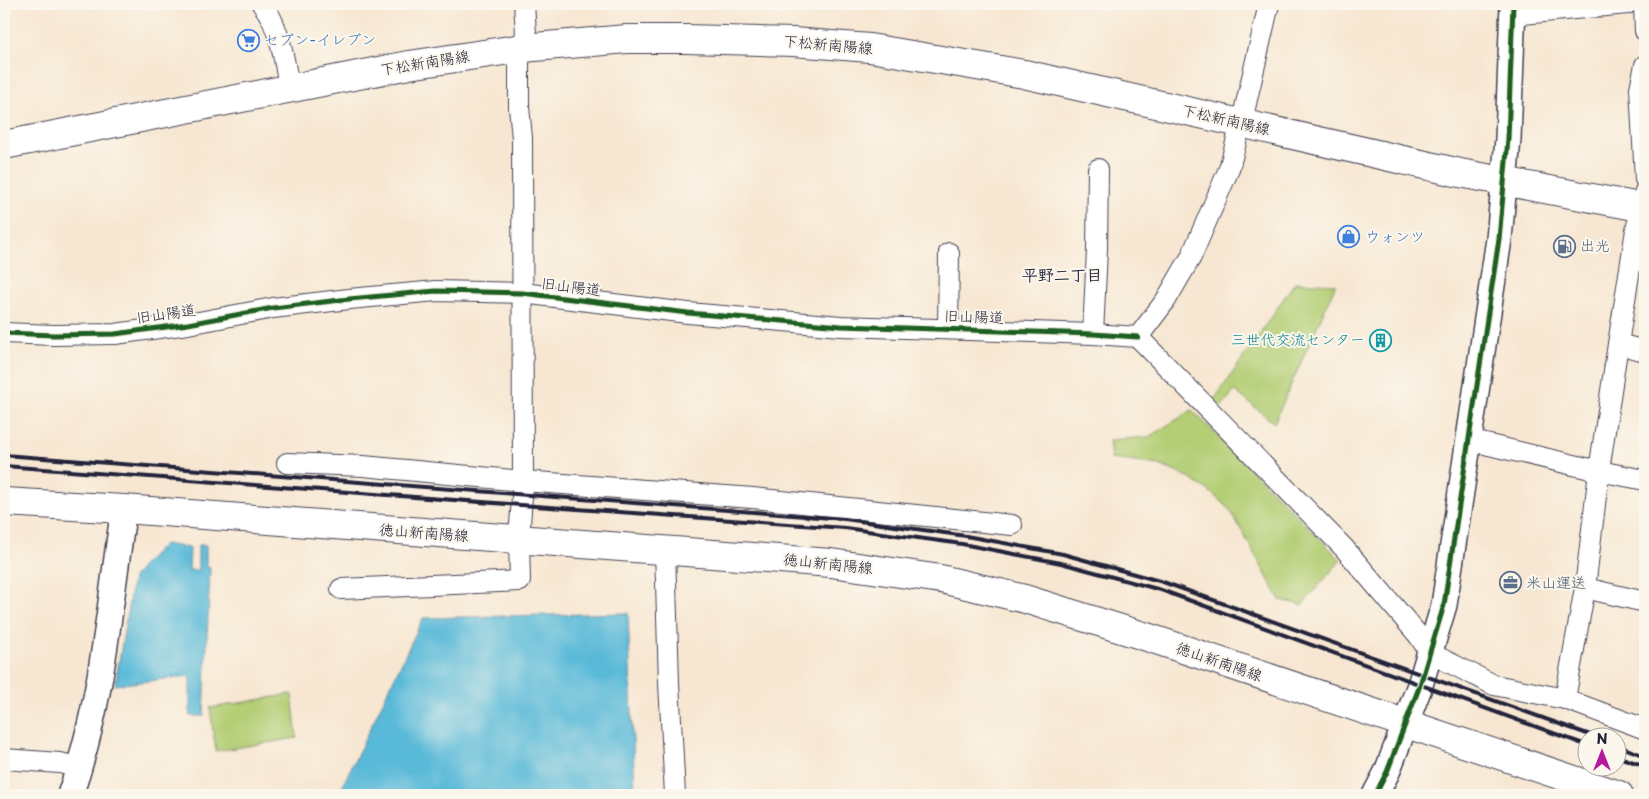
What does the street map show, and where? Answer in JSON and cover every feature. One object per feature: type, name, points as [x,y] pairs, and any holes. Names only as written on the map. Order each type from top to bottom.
[{"type":"main road","name":"下松新南陽線","points":[[4,145],[409,64],[523,48],[627,39],[793,42],[870,48],[1024,74],[1503,182],[1644,202]]},
{"type":"main road","name":"徳山新南陽線","points":[[4,502],[124,509],[831,563],[941,579],[1025,599],[1150,638],[1619,795]]},
{"type":"street","points":[[262,4],[273,21],[285,61],[289,88]]},
{"type":"street","points":[[341,589],[520,581],[519,540],[523,481],[522,138],[519,107],[519,62],[526,33],[524,4]]},
{"type":"street","points":[[1268,4],[1264,28],[1229,169],[1191,257],[1166,300],[1138,337],[1344,548],[1419,636],[1430,653],[1494,685],[1566,699],[1645,730]]},
{"type":"street","points":[[1375,795],[1387,772],[1406,724],[1444,605],[1500,239],[1503,182],[1508,139],[1513,9],[1627,4]]},
{"type":"street","points":[[1644,4],[1645,31]]},
{"type":"street","points":[[1645,70],[1640,88],[1645,179]]},
{"type":"street","points":[[1093,334],[1098,169]]},
{"type":"street","points":[[1566,699],[1585,588],[1599,470],[1618,344],[1644,202]]},
{"type":"street","points":[[948,329],[949,252]]},
{"type":"street","name":"旧山陽道","points":[[4,333],[54,335],[115,334],[188,324],[273,308],[349,299],[436,292],[522,294],[688,313],[822,325],[1138,337]]},
{"type":"street","points":[[1618,344],[1645,351]]},
{"type":"street","points":[[1468,440],[1645,480]]},
{"type":"street","points":[[286,462],[363,466],[523,481],[753,498],[1012,525]]},
{"type":"street","points":[[70,795],[80,768],[91,725],[111,611],[124,509]]},
{"type":"street","points":[[665,550],[675,795]]},
{"type":"street","points":[[1585,588],[1645,602]]},
{"type":"street","points":[[4,758],[60,763],[80,768]]},
{"type":"green space","points":[[1295,282],[1336,284],[1274,423],[1235,391],[1219,409],[1212,403]]},
{"type":"green space","points":[[1192,410],[1341,560],[1302,605],[1280,600],[1230,510],[1208,490],[1184,475],[1159,465],[1111,459],[1109,440],[1149,437]]},
{"type":"green space","points":[[292,694],[297,738],[216,751],[210,708]]},
{"type":"water","points":[[164,544],[190,548],[189,570],[198,570],[198,545],[206,545],[206,567],[210,567],[204,716],[190,716],[190,676],[115,685],[133,578]]},
{"type":"water","points":[[628,613],[635,795],[338,795],[423,618]]},
{"type":"railway","points":[[4,455],[845,519],[966,536],[1063,554],[1163,582],[1576,730]]},
{"type":"railway","points":[[4,466],[845,528],[962,544],[1061,563],[1161,590],[1576,741]]},
{"type":"railway","points":[[1626,749],[1645,756]]},
{"type":"railway","points":[[1626,759],[1645,766]]},
{"type":"cycle path","points":[[1375,795],[1387,772],[1420,685],[1444,605],[1499,239],[1508,139],[1513,4]]},
{"type":"cycle path","points":[[4,333],[54,335],[115,334],[188,324],[273,308],[436,291],[522,293],[688,313],[841,326],[1138,337]]},
{"type":"place","name":"セブン-イレブン","points":[[248,40]]},
{"type":"place","name":"ウォンツ","points":[[1349,237]]},
{"type":"place","name":"出光","points":[[1564,246]]},
{"type":"place","name":"三世代交流センター","points":[[1381,340]]},
{"type":"place","name":"米山運送","points":[[1510,583]]},
{"type":"district","name":"平野二丁目","points":[[1062,275]]}]
